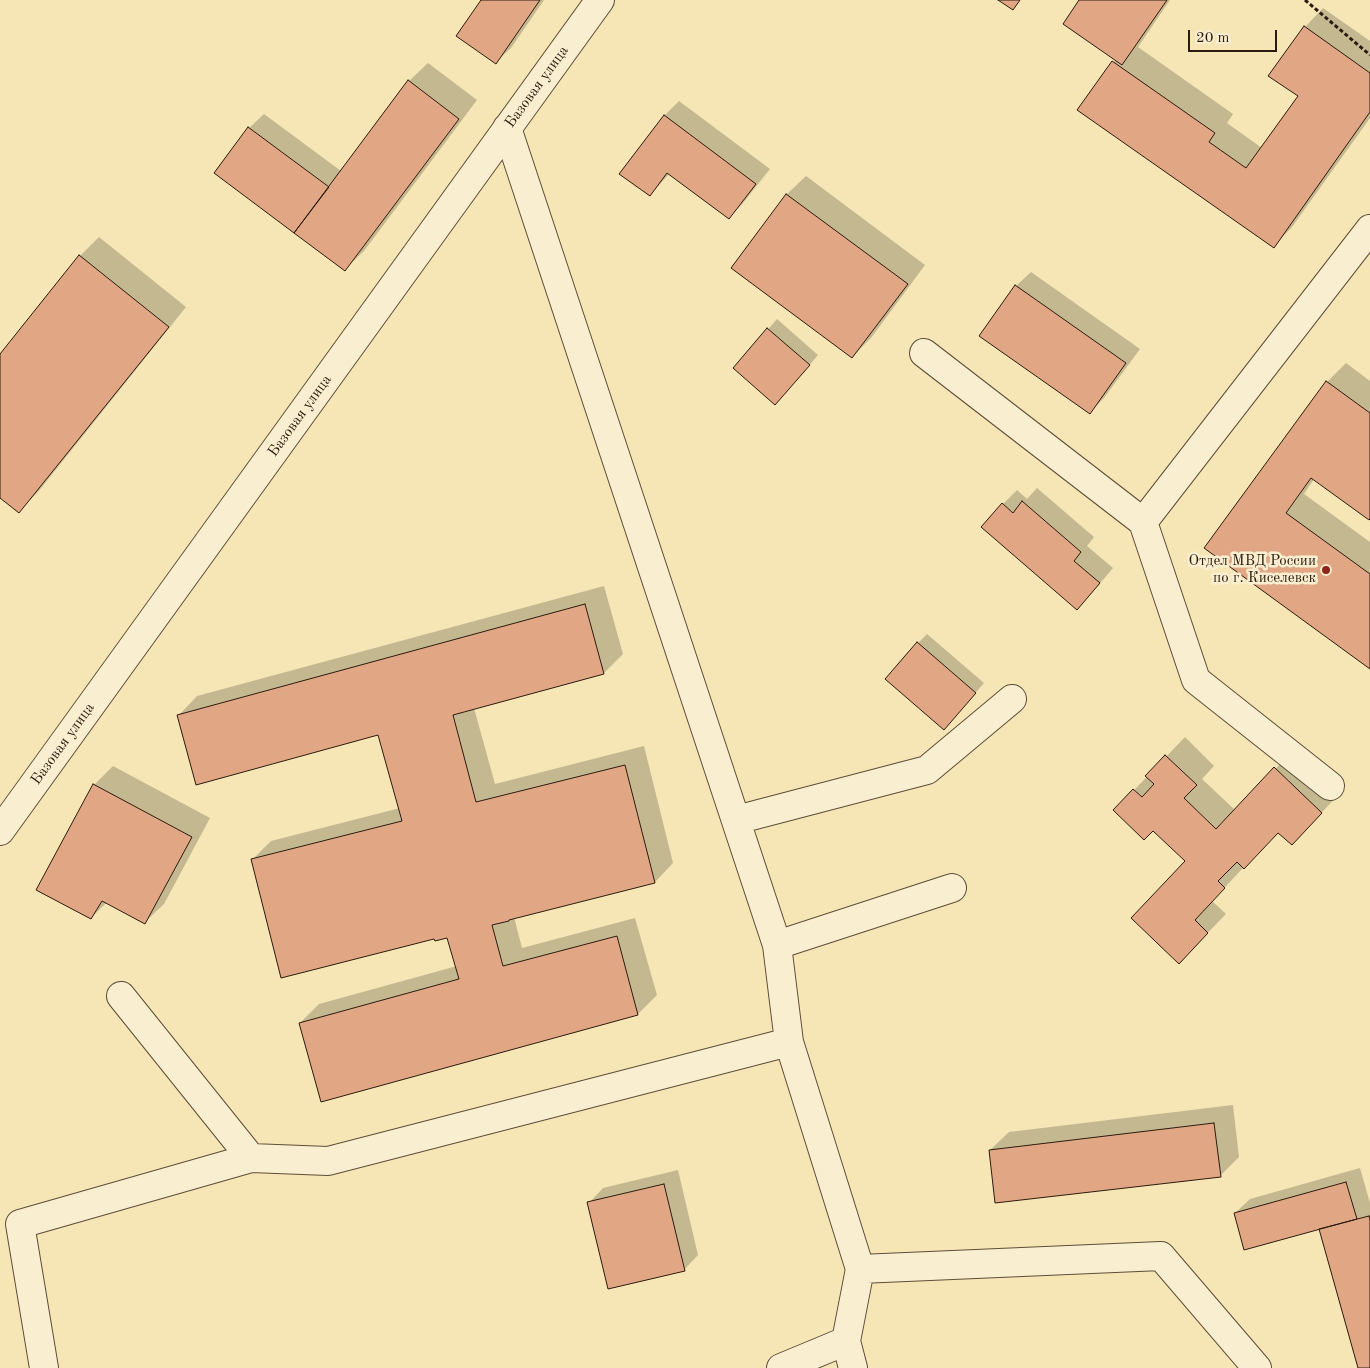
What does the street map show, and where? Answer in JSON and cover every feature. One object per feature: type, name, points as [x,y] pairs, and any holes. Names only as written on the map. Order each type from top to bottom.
[{"type":"street","name":"Базовая улица","points":[[0,831],[600,0]]},
{"type":"street","points":[[507,128],[777,945],[789,1042],[860,1269],[846,1341],[852,1368]]},
{"type":"street","points":[[1142,522],[1370,229]]},
{"type":"street","points":[[924,353],[1142,522],[1196,680],[1330,786]]},
{"type":"street","points":[[736,820],[927,770],[1012,699]]},
{"type":"street","points":[[777,945],[952,888]]},
{"type":"street","points":[[121,996],[250,1158]]},
{"type":"street","points":[[44,1368],[10,1227],[250,1158],[328,1161],[789,1042]]},
{"type":"street","points":[[860,1269],[1161,1256],[1256,1368]]},
{"type":"street","points":[[781,1368],[846,1341]]},
{"type":"path","points":[[1305,0],[1370,55]]},
{"type":"building","points":[[481,0],[540,0],[496,64],[456,36]]},
{"type":"building","points":[[998,0],[1020,0],[1013,10]]},
{"type":"building","points":[[1079,0],[1167,0],[1122,65],[1063,24]]},
{"type":"building","points":[[1304,26],[1370,73],[1370,112],[1274,248],[1077,110],[1112,61],[1215,133],[1209,142],[1246,168],[1298,96],[1268,76]]},
{"type":"building","points":[[408,80],[459,119],[345,271],[294,233]]},
{"type":"building","points":[[664,115],[756,184],[729,219],[667,173],[650,196],[619,174]]},
{"type":"building","points":[[248,127],[329,187],[294,233],[214,173]]},
{"type":"building","points":[[786,194],[908,284],[852,358],[731,268]]},
{"type":"building","points":[[79,255],[169,327],[19,513],[0,498],[0,354]]},
{"type":"building","points":[[1015,285],[1126,363],[1090,414],[979,336]]},
{"type":"building","points":[[767,328],[810,365],[775,405],[733,368]]},
{"type":"building","points":[[1326,381],[1370,413],[1370,519],[1311,478],[1286,513],[1370,574],[1370,669],[1204,548]]},
{"type":"building","points":[[1022,501],[1081,552],[1074,561],[1100,583],[1077,610],[981,527],[1002,503],[1013,513]]},
{"type":"building","points":[[585,604],[604,674],[453,715],[476,802],[625,765],[655,883],[492,925],[503,966],[617,936],[638,1015],[321,1102],[299,1023],[459,979],[447,938],[435,941],[434,939],[281,978],[251,859],[402,821],[378,735],[196,785],[177,715]]},
{"type":"building","points":[[917,642],[976,693],[944,730],[885,679]]},
{"type":"building","points":[[1165,755],[1197,785],[1184,798],[1216,829],[1274,767],[1322,813],[1292,845],[1278,833],[1244,869],[1237,862],[1218,881],[1225,888],[1195,920],[1208,933],[1179,964],[1131,918],[1185,861],[1153,831],[1144,840],[1113,810],[1133,789],[1142,797],[1154,784],[1145,776]]},
{"type":"building","points":[[93,784],[192,837],[145,924],[102,901],[91,919],[36,890]]},
{"type":"building","points":[[1214,1123],[1221,1177],[995,1203],[989,1150]]},
{"type":"building","points":[[1346,1182],[1357,1219],[1244,1250],[1234,1213]]},
{"type":"building","points":[[664,1184],[685,1271],[608,1289],[587,1202]]},
{"type":"building","points":[[1369,1216],[1370,1368],[1358,1368],[1319,1229]]},
{"type":"place","name":"Отдел МВД России по г. Киселевск","points":[[1326,570]]}]
